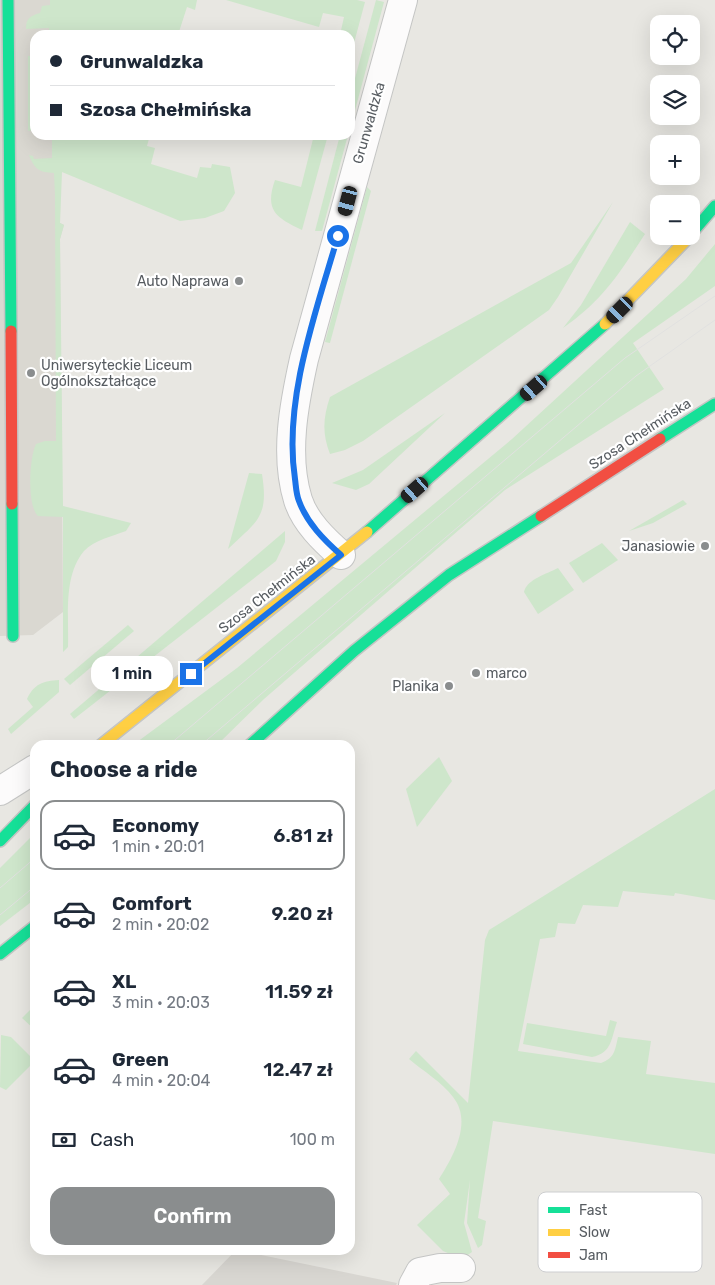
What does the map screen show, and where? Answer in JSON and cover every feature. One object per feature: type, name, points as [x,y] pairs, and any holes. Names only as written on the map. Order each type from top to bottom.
[{"type":"main road","points":[[8,0],[13,636]]},
{"type":"main road","name":"Szosa Chełmińska","points":[[700,223],[715,206]]},
{"type":"main road","name":"Szosa Chełmińska","points":[[107,740],[341,555],[593,336],[680,245]]},
{"type":"main road","name":"Szosa Chełmińska","points":[[255,740],[354,650],[449,575],[715,404]]},
{"type":"main road","points":[[0,841],[30,810]]},
{"type":"main road","points":[[0,954],[30,930]]},
{"type":"street","name":"Grunwaldzka","points":[[341,555],[325,541],[308,520],[298,500],[291,442],[295,403],[304,359],[403,0]]},
{"type":"street","points":[[0,791],[30,772]]},
{"type":"street","points":[[413,1285],[420,1272],[440,1268],[461,1268]]},
{"type":"shaded area","name":"Uniwersyteckie Liceum Ogólnokształcące","points":[[0,0],[60,0],[60,30],[30,30],[30,140],[61,140],[60,223],[64,225],[60,239],[63,612],[33,635],[0,636]]},
{"type":"shaded area","points":[[231,1255],[260,1255],[397,1283],[396,1285],[202,1285]]},
{"type":"green space","points":[[50,0],[197,0],[195,10],[187,7],[180,30],[26,29],[29,18],[40,13],[42,6],[50,5]]},
{"type":"green space","points":[[226,0],[357,0],[365,2],[355,39],[355,30],[341,30],[344,17],[323,13],[319,27]]},
{"type":"green space","points":[[376,0],[384,2],[355,110],[355,78]]},
{"type":"green space","points":[[28,56],[30,56],[30,131],[28,131]]},
{"type":"green space","points":[[52,140],[149,140],[147,146],[155,148],[151,164],[197,178],[200,167],[211,168],[212,164],[230,167],[235,193],[224,211],[205,218],[180,221],[62,172],[60,223],[64,225],[60,239],[63,506],[131,523],[126,531],[88,547],[77,561],[68,597],[68,647],[63,652],[63,517],[38,516],[34,511],[30,481],[36,444],[45,441],[56,441],[54,173],[38,169],[33,164],[29,155],[33,156],[34,159],[52,158]]},
{"type":"green space","points":[[313,140],[327,140],[302,230],[275,212],[271,199],[275,180],[301,187]]},
{"type":"green space","points":[[339,140],[347,140],[322,231],[315,231]]},
{"type":"green space","points":[[367,187],[371,191],[330,343],[325,342]]},
{"type":"green space","points":[[613,202],[549,310],[363,441],[345,450],[330,454],[324,426],[330,397],[571,263]]},
{"type":"green space","points":[[630,222],[645,234],[609,286],[589,307],[563,328],[581,305]]},
{"type":"green space","points":[[715,244],[715,286],[633,343],[664,389],[505,490],[264,699],[222,740],[140,740],[237,668],[512,439],[686,279]]},
{"type":"green space","points":[[445,413],[369,484],[356,490],[332,483],[363,470]]},
{"type":"green space","points":[[249,473],[262,474],[264,500],[262,510],[253,525],[228,549]]},
{"type":"green space","points":[[683,500],[687,504],[653,523],[629,531]]},
{"type":"green space","points":[[285,531],[285,542],[276,561],[74,719],[70,714]]},
{"type":"green space","points":[[602,543],[618,560],[583,583],[569,563]]},
{"type":"green space","points":[[558,568],[574,590],[538,614],[524,592],[526,587],[533,580]]},
{"type":"green space","points":[[128,625],[134,631],[70,685],[64,679]]},
{"type":"green space","points":[[59,680],[59,692],[11,734],[8,729],[33,707],[27,699],[33,690],[44,682]]},
{"type":"green space","points":[[439,757],[452,781],[417,827],[406,789]]},
{"type":"green space","points":[[715,789],[715,900],[675,893],[674,896],[623,891],[618,907],[583,905],[575,924],[558,923],[555,937],[540,939],[518,1051],[601,1063],[612,1056],[618,1037],[651,1041],[646,1074],[715,1083],[715,1154],[493,1121],[478,1218],[486,1221],[482,1245],[478,1248],[467,1223],[470,1180],[464,1223],[472,1252],[462,1259],[443,1251],[417,1225],[450,1194],[439,1179],[459,1139],[461,1117],[459,1107],[449,1092],[409,1059],[416,1051],[468,1103],[485,940],[489,930]]},
{"type":"green space","points":[[30,838],[30,903],[0,926],[0,868]]},
{"type":"green space","points":[[30,1010],[30,1025],[22,1018]]},
{"type":"green space","points":[[610,1020],[617,1022],[610,1044],[604,1052],[592,1057],[523,1044],[527,1023],[606,1036]]},
{"type":"green space","points":[[1,1035],[11,1037],[30,1056],[30,1066],[6,1090],[0,1087]]},
{"type":"tram line","points":[[175,740],[625,358],[715,296]]},
{"type":"tram line","points":[[207,740],[636,376],[715,320]]},
{"type":"tram line","points":[[0,888],[30,862]]},
{"type":"tram line","points":[[0,915],[30,890]]},
{"type":"traffic: fast","points":[[8,0],[11,331]]},
{"type":"traffic: fast","points":[[700,224],[715,206]]},
{"type":"traffic: fast","points":[[367,532],[605,324]]},
{"type":"traffic: fast","points":[[660,439],[715,404]]},
{"type":"traffic: fast","points":[[12,504],[13,636]]},
{"type":"traffic: fast","points":[[256,740],[354,651],[449,575],[541,516]]},
{"type":"traffic: fast","points":[[0,841],[30,810]]},
{"type":"traffic: fast","points":[[0,954],[30,930]]},
{"type":"traffic: slow","points":[[605,324],[681,245]]},
{"type":"traffic: slow","points":[[107,740],[367,532]]},
{"type":"traffic: jam","points":[[11,331],[12,504]]},
{"type":"traffic: jam","points":[[541,516],[660,439]]},
{"type":"place","name":"Auto Naprawa","points":[[239,281]]},
{"type":"place","name":"Uniwersyteckie Liceum Ogólnokształcące","points":[[31,373]]},
{"type":"place","name":"Janasiowie","points":[[705,546]]},
{"type":"place","name":"marco","points":[[476,673]]},
{"type":"place","name":"Planika","points":[[449,686]]},
{"type":"route","points":[[191,674],[341,555],[325,541],[308,520],[298,500],[291,442],[295,403],[304,359],[338,236]]}]
